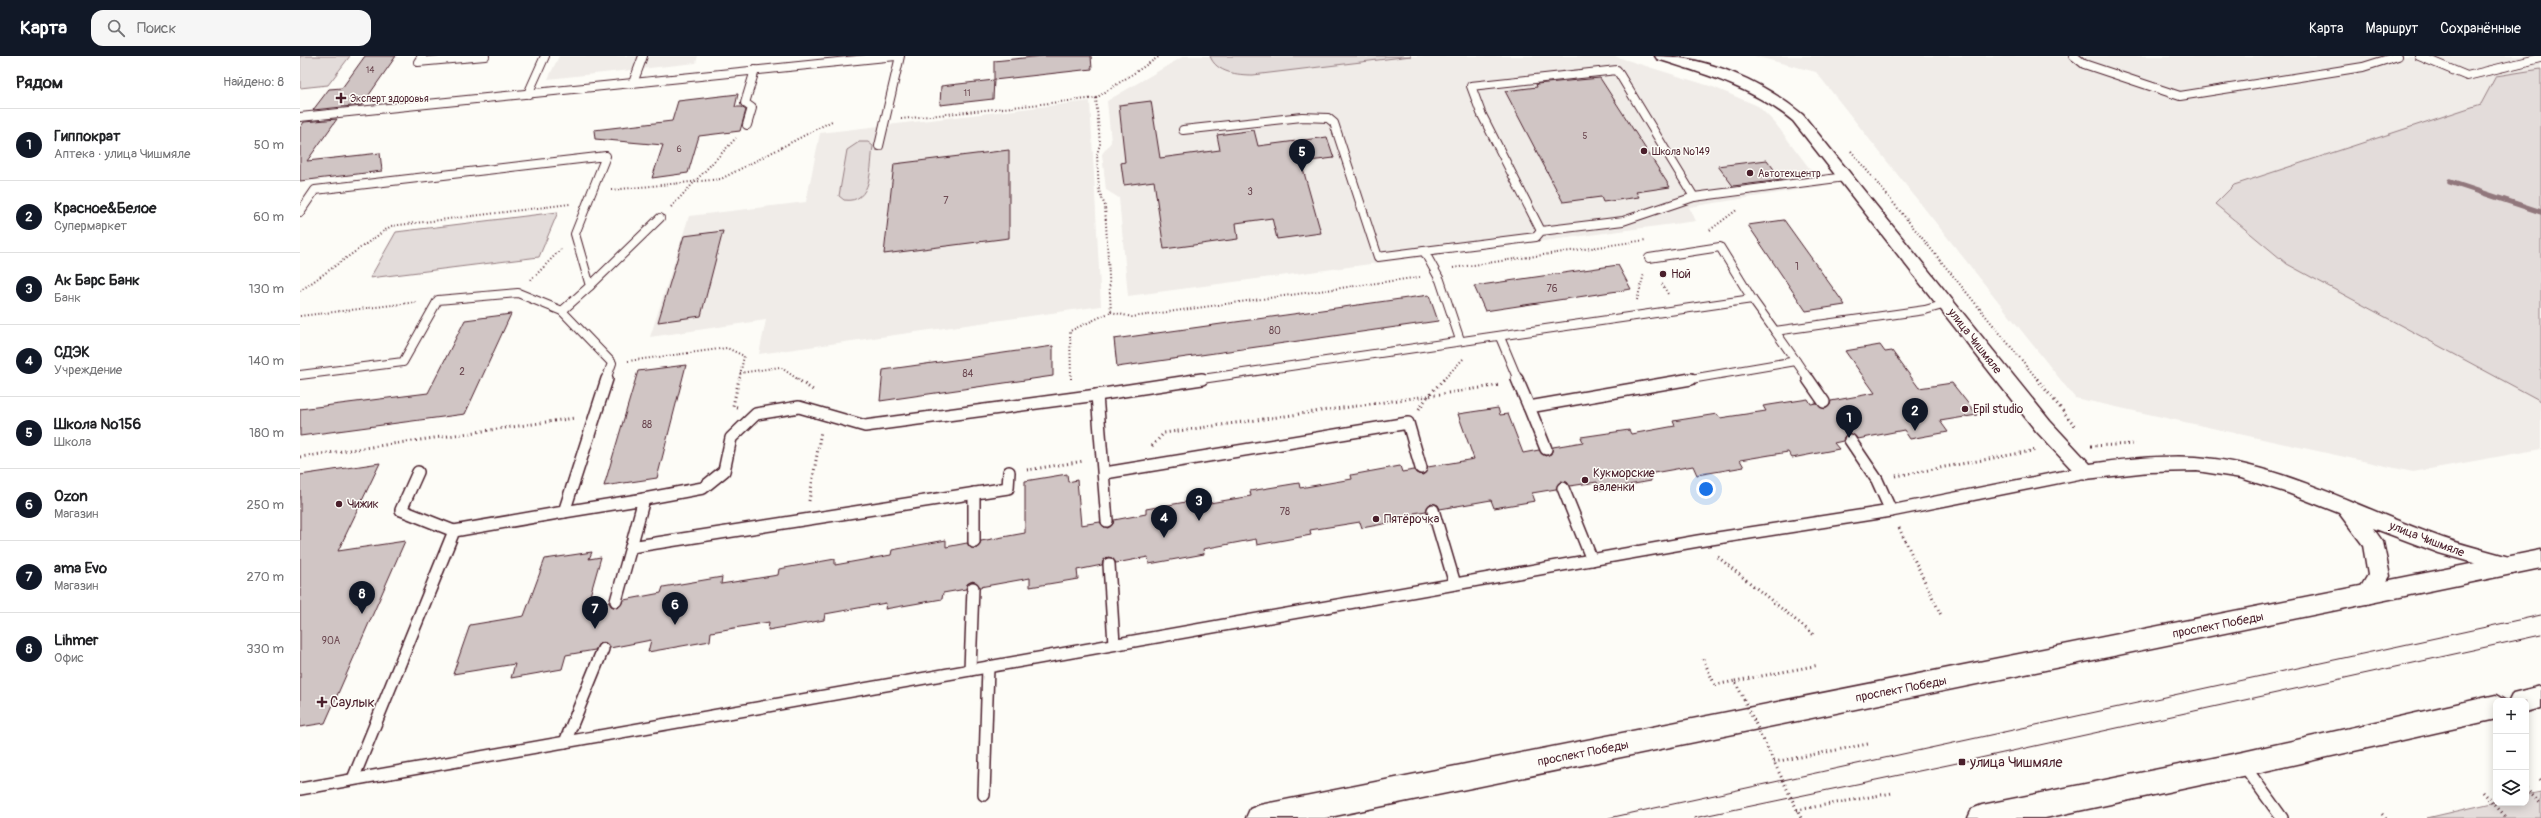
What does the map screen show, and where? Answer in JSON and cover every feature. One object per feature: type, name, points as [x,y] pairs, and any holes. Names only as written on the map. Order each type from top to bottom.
[{"type":"main road","name":"проспект Победы","points":[[1260,818],[2541,560]]},
{"type":"main road","points":[[1982,818],[2243,764],[2493,708]]},
{"type":"street","name":"улица Чишмяле","points":[[1662,56],[1746,84],[1779,101],[1798,118],[2043,426],[2086,472],[2137,465],[2211,466],[2293,485],[2431,542],[2464,554],[2512,566]]},
{"type":"street","name":"улица Чишмяле","points":[[2343,506],[2364,528],[2373,542],[2379,576],[2367,595]]},
{"type":"lane","points":[[422,56],[418,62],[485,56]]},
{"type":"lane","points":[[528,94],[545,56]]},
{"type":"lane","points":[[633,83],[643,56]]},
{"type":"lane","points":[[300,117],[896,56]]},
{"type":"lane","points":[[879,146],[900,56]]},
{"type":"lane","points":[[2074,56],[2084,64],[2180,96],[2363,67],[2398,56]]},
{"type":"lane","points":[[2419,56],[2468,76],[2541,58]]},
{"type":"lane","points":[[747,126],[752,108],[745,103],[755,70]]},
{"type":"lane","points":[[1541,231],[1481,114],[1471,86],[1477,84],[1617,70],[1694,197]]},
{"type":"lane","points":[[1183,130],[1302,117],[1328,118],[1334,123],[1378,257],[1536,237],[1541,231],[1622,221],[1694,197],[1845,177]]},
{"type":"lane","points":[[300,212],[315,190],[606,156],[575,234],[590,286]]},
{"type":"lane","points":[[562,311],[660,218]]},
{"type":"lane","points":[[1649,258],[1720,247],[1752,299],[1824,402]]},
{"type":"lane","points":[[1424,251],[1428,256],[1439,282],[1460,340]]},
{"type":"lane","points":[[300,375],[403,362],[438,300],[518,293],[562,311],[612,363],[564,512]]},
{"type":"lane","points":[[418,472],[401,510],[454,531],[703,488],[724,471],[731,438],[756,414],[799,407],[865,426],[1097,395],[1460,340],[1500,337],[1632,315],[1752,299]]},
{"type":"lane","points":[[1775,331],[1925,310],[1946,304]]},
{"type":"lane","points":[[1500,337],[1546,449]]},
{"type":"lane","points":[[1529,407],[1796,360]]},
{"type":"lane","points":[[1097,395],[1102,458],[1105,473],[1107,521]]},
{"type":"lane","points":[[1105,473],[1408,424],[1421,468]]},
{"type":"lane","points":[[1850,440],[1877,480],[1891,511]]},
{"type":"lane","points":[[631,547],[1008,488],[1009,472]]},
{"type":"lane","points":[[300,789],[1698,541],[1891,511],[2086,472]]},
{"type":"lane","points":[[1563,488],[1592,560]]},
{"type":"lane","points":[[974,493],[974,542]]},
{"type":"lane","points":[[616,601],[644,499]]},
{"type":"lane","points":[[1433,510],[1455,584]]},
{"type":"lane","points":[[353,779],[454,531]]},
{"type":"lane","points":[[1109,564],[1114,644]]},
{"type":"lane","points":[[970,670],[973,588]]},
{"type":"lane","points":[[565,742],[603,649]]},
{"type":"lane","points":[[984,795],[988,667]]},
{"type":"lane","points":[[2243,764],[2282,818]]},
{"type":"path","points":[[885,121],[1096,98],[1160,56]]},
{"type":"path","points":[[1072,398],[1070,331],[1111,312],[1105,206],[1099,191],[1097,154],[1100,144],[1096,98]]},
{"type":"path","points":[[592,192],[721,179],[832,121]]},
{"type":"path","points":[[660,218],[747,126]]},
{"type":"path","points":[[300,290],[391,226],[588,202]]},
{"type":"path","points":[[518,293],[575,234]]},
{"type":"path","points":[[1632,315],[1649,258]]},
{"type":"path","points":[[300,316],[438,300]]},
{"type":"path","points":[[1408,424],[1428,396],[1484,338]]},
{"type":"path","points":[[612,363],[727,348],[744,356],[733,406],[756,414]]},
{"type":"path","points":[[1129,469],[1164,432],[1519,382]]},
{"type":"path","points":[[805,520],[824,414]]},
{"type":"path","points":[[300,457],[595,416]]},
{"type":"path","points":[[1009,472],[1102,458]]},
{"type":"path","points":[[1891,511],[1942,617]]},
{"type":"path","points":[[1698,541],[1814,635]]},
{"type":"path","points":[[1703,659],[1715,685],[1818,666]]},
{"type":"path","points":[[1734,681],[1801,818]]},
{"type":"path","points":[[1774,762],[1868,744]]},
{"type":"path","points":[[2529,791],[2541,804]]},
{"type":"path","points":[[2483,792],[2507,818]]},
{"type":"path","points":[[1797,810],[1892,793]]},
{"type":"path","points":[[2382,814],[2386,818]]},
{"type":"shaded area","points":[[300,56],[350,56],[328,85],[300,88]]},
{"type":"shaded area","points":[[559,56],[698,56],[696,63],[548,79]]},
{"type":"shaded area","points":[[1184,56],[1614,56],[1713,87],[1758,106],[1775,123],[1823,186],[1689,207],[1696,221],[1128,296],[1119,198],[1106,190],[1102,154],[1111,142],[1107,101]]},
{"type":"shaded area","points":[[1210,56],[1411,56],[1253,75],[1228,72],[1217,66]]},
{"type":"shaded area","points":[[1754,56],[2541,56],[2541,449],[2413,472],[2075,398],[1816,72]]},
{"type":"shaded area","points":[[2541,69],[2541,401],[2287,264],[2215,204],[2234,185],[2481,104],[2496,76]]},
{"type":"shaded area","points":[[1090,101],[1101,306],[759,354],[766,320],[650,337],[689,216],[806,202],[820,133]]},
{"type":"shaded area","points":[[859,142],[868,142],[873,146],[868,182],[865,190],[860,196],[853,200],[844,200],[839,196],[847,150]]},
{"type":"shaded area","points":[[558,212],[539,257],[370,278],[396,232]]},
{"type":"shaded area","points":[[2541,792],[2541,818],[2427,818],[2493,803],[2493,806],[2529,806],[2529,794]]},
{"type":"building","points":[[365,56],[396,56],[362,105],[313,110],[329,89],[342,88]]},
{"type":"building","points":[[1043,56],[1091,56],[1092,69],[994,80],[994,61]]},
{"type":"building","points":[[1600,78],[1670,187],[1636,192],[1639,197],[1603,202],[1601,197],[1563,202],[1505,91],[1537,87],[1536,84]]},
{"type":"building","points":[[994,80],[993,99],[940,105],[941,86]]},
{"type":"building","points":[[738,94],[735,107],[741,107],[746,110],[740,131],[699,136],[688,173],[652,178],[663,145],[595,139],[594,130],[672,121],[678,101]]},
{"type":"building","points":[[1151,101],[1160,158],[1220,150],[1217,135],[1254,130],[1258,146],[1327,137],[1334,158],[1301,162],[1321,233],[1277,239],[1272,218],[1236,223],[1238,239],[1164,249],[1154,181],[1124,185],[1121,163],[1125,162],[1119,105]]},
{"type":"building","points":[[337,119],[307,161],[380,153],[382,171],[300,181],[300,128],[304,122]]},
{"type":"building","points":[[1009,150],[1009,238],[884,254],[894,164]]},
{"type":"building","name":"Автотехцентр","points":[[1767,160],[1782,180],[1733,186],[1718,166]]},
{"type":"building","points":[[1784,220],[1845,305],[1806,311],[1748,225]]},
{"type":"building","points":[[723,231],[701,316],[658,322],[684,236]]},
{"type":"building","points":[[1618,265],[1631,289],[1485,311],[1474,286]]},
{"type":"building","points":[[1429,295],[1438,321],[1117,367],[1114,339]]},
{"type":"building","points":[[511,314],[465,414],[300,436],[300,409],[428,393],[465,320]]},
{"type":"building","points":[[1880,345],[1885,352],[1892,351],[1919,388],[1952,383],[1977,415],[1940,421],[1948,432],[1910,439],[1904,430],[1858,439],[1849,433],[1844,437],[1843,441],[1834,443],[1839,449],[1792,458],[1788,452],[1740,460],[1744,467],[1697,475],[1693,466],[1648,474],[1651,481],[1600,490],[1597,482],[1570,486],[1567,482],[1561,481],[1556,489],[1532,493],[1535,501],[1494,508],[1491,500],[1440,509],[1438,505],[1431,503],[1426,511],[1414,513],[1415,518],[1362,528],[1360,522],[1310,530],[1311,535],[1257,545],[1256,539],[1203,549],[1204,554],[1149,564],[1148,557],[1116,563],[1112,558],[1108,557],[1103,561],[1102,565],[1077,570],[1078,579],[1030,587],[1030,578],[980,587],[973,581],[967,584],[966,589],[943,593],[942,599],[885,609],[886,603],[825,614],[824,620],[768,630],[769,622],[711,632],[710,641],[648,652],[651,640],[610,648],[606,643],[602,642],[595,650],[566,655],[562,669],[511,678],[515,664],[453,674],[470,625],[524,616],[545,559],[592,552],[589,559],[601,557],[587,606],[609,602],[611,606],[617,608],[624,600],[661,593],[663,587],[722,577],[721,584],[778,575],[779,569],[835,559],[835,565],[891,555],[892,550],[946,540],[946,547],[967,543],[971,548],[977,548],[981,541],[1025,533],[1025,481],[1067,474],[1068,482],[1077,480],[1081,525],[1100,522],[1104,527],[1108,528],[1113,524],[1114,520],[1146,514],[1146,509],[1197,500],[1198,505],[1251,496],[1250,491],[1299,483],[1300,488],[1352,479],[1351,475],[1400,466],[1402,472],[1414,470],[1416,473],[1423,475],[1428,467],[1474,459],[1458,414],[1498,408],[1500,415],[1508,414],[1523,453],[1539,450],[1545,456],[1551,454],[1553,447],[1583,442],[1581,437],[1629,430],[1631,434],[1675,426],[1673,421],[1717,414],[1720,418],[1766,411],[1763,406],[1808,399],[1811,404],[1816,403],[1825,409],[1830,405],[1831,401],[1875,393],[1845,351]]},
{"type":"building","points":[[1053,346],[1053,376],[880,401],[883,370]]},
{"type":"building","points":[[686,365],[657,478],[604,486],[638,371]]},
{"type":"building","points":[[380,463],[338,551],[405,541],[325,723],[300,727],[300,475]]},
{"type":"waterway","points":[[2450,182],[2541,212]]},
{"type":"tram line","points":[[1609,818],[2541,615]]},
{"type":"tram line","points":[[1694,818],[1962,762],[2541,635]]},
{"type":"place","name":"Эксперт здоровья","points":[[341,98]]},
{"type":"place","name":"Школа №149","points":[[1644,151]]},
{"type":"place","name":"Школа №156","points":[[1302,172]]},
{"type":"place","name":"Автотехцентр","points":[[1750,173]]},
{"type":"place","name":"Ной","points":[[1663,274]]},
{"type":"place","name":"Epil studio","points":[[1965,409]]},
{"type":"place","name":"Красное&Белое","points":[[1915,431]]},
{"type":"place","name":"Гиппократ","points":[[1849,438]]},
{"type":"place","name":"Кукморские валенки","points":[[1585,480]]},
{"type":"place","name":"Чижик","points":[[339,504]]},
{"type":"place","name":"Пятёрочка","points":[[1376,519]]},
{"type":"place","name":"Ак Барс Банк","points":[[1199,521]]},
{"type":"place","name":"СДЭК","points":[[1164,538]]},
{"type":"place","name":"Lihmer","points":[[362,614]]},
{"type":"place","name":"Ozon","points":[[675,625]]},
{"type":"place","name":"ama Evo","points":[[595,629]]},
{"type":"place","name":"Саулык","points":[[322,702]]},
{"type":"place","name":"улица Чишмяле","points":[[1962,762]]}]
